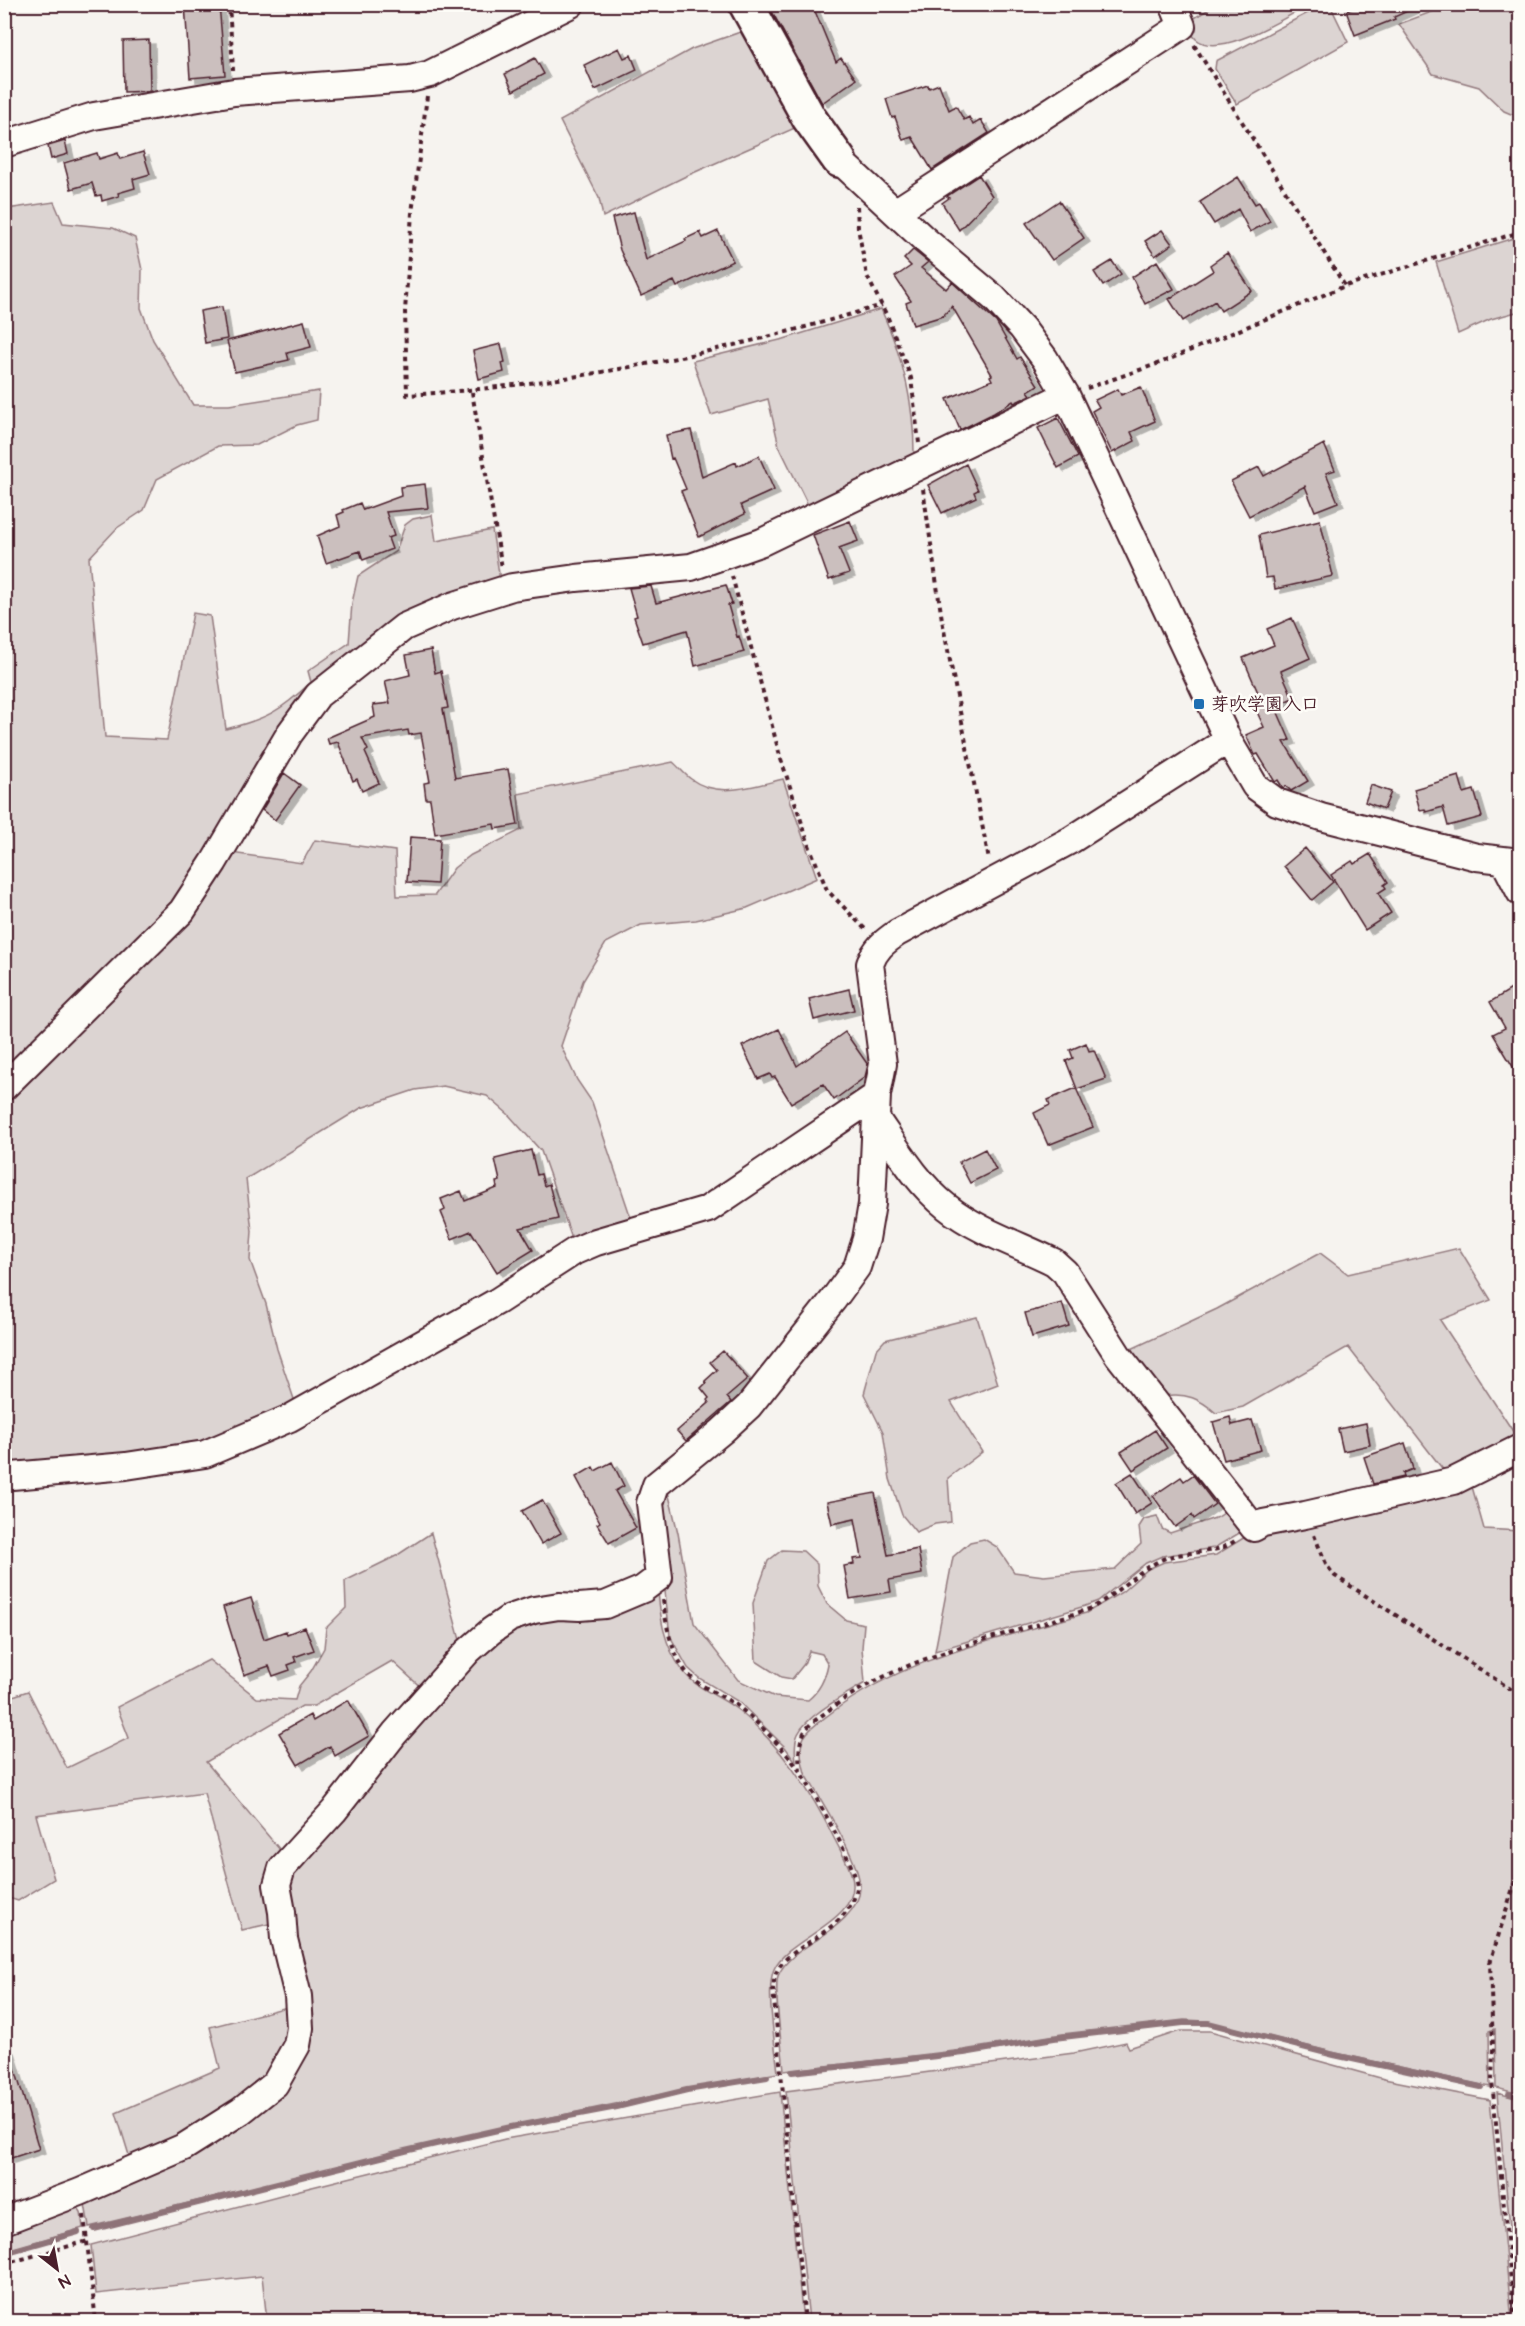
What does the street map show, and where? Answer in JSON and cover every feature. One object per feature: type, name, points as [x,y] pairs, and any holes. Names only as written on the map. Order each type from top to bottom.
[{"type":"street","points":[[4,144],[94,116],[234,92],[410,79],[430,74],[572,4]]},
{"type":"street","points":[[746,4],[809,118],[847,168],[994,298],[1022,328],[1045,359],[1066,395],[1228,740],[1255,786],[1277,801],[1320,817],[1477,857],[1512,862],[1521,892]]},
{"type":"street","points":[[895,212],[1177,15]]},
{"type":"street","points":[[4,1087],[182,911],[214,862],[290,733],[318,695],[404,627],[452,606],[506,589],[576,578],[691,567],[726,555],[762,542],[920,464],[1058,401],[1066,395]]},
{"type":"street","points":[[4,2221],[80,2192],[184,2147],[241,2111],[275,2084],[297,2045],[300,2028],[298,1996],[284,1940],[277,1885],[282,1868],[334,1811],[395,1733],[468,1652],[510,1618],[534,1610],[559,1606],[605,1605],[643,1589],[659,1577],[650,1503],[656,1485],[749,1406],[833,1300],[856,1267],[866,1239],[872,1204],[876,1106],[883,1064],[870,964],[880,945],[897,933],[1071,840],[1228,740]]},
{"type":"street","points":[[4,1475],[126,1466],[205,1454],[290,1418],[498,1302],[575,1251],[596,1242],[708,1209],[876,1106]]},
{"type":"street","points":[[876,1106],[898,1152],[932,1194],[949,1209],[968,1221],[1054,1262],[1065,1272],[1118,1355],[1254,1528],[1263,1522],[1305,1515],[1454,1480],[1521,1448]]},
{"type":"path","points":[[229,4],[234,92]]},
{"type":"path","points":[[1177,15],[1345,286]]},
{"type":"path","points":[[430,74],[412,213],[405,311],[407,395],[472,391],[687,357],[793,332],[882,305]]},
{"type":"path","points":[[847,168],[867,276],[882,305],[911,378],[920,441],[920,464],[942,620],[994,883]]},
{"type":"path","points":[[1066,395],[1160,363],[1345,286],[1521,232]]},
{"type":"path","points":[[472,391],[506,589]]},
{"type":"path","points":[[726,555],[780,756],[809,845],[827,890],[880,945]]},
{"type":"path","points":[[1305,1515],[1327,1566],[1335,1576],[1521,1695]]},
{"type":"path","points":[[800,1771],[799,1749],[802,1735],[809,1725],[869,1684],[917,1660],[1092,1608],[1163,1559],[1228,1546],[1254,1528]]},
{"type":"path","points":[[659,1577],[668,1639],[685,1670],[693,1679],[739,1707],[782,1749],[800,1771],[839,1840],[857,1885],[852,1903],[843,1914],[825,1931],[787,1958],[777,1971],[773,1989],[805,2322]]},
{"type":"path","points":[[1515,2322],[1492,2081],[1490,1963],[1521,1865]]},
{"type":"path","points":[[80,2192],[88,2241],[96,2322]]},
{"type":"path","points":[[4,2264],[88,2241]]},
{"type":"shaded area","points":[[1325,4],[1330,5],[1348,42],[1237,104],[1215,69],[1216,61]]},
{"type":"shaded area","points":[[1215,5],[1309,5],[1269,27],[1236,41],[1207,44],[1196,39],[1185,24]]},
{"type":"shaded area","points":[[1436,5],[1520,5],[1520,115],[1504,111],[1479,87],[1433,74],[1399,24],[1437,10]]},
{"type":"shaded area","points":[[746,30],[799,123],[795,128],[684,177],[603,217],[599,198],[560,121],[692,49]]},
{"type":"shaded area","points":[[54,202],[63,223],[113,228],[135,238],[142,270],[141,308],[153,340],[193,405],[229,405],[319,391],[317,420],[297,425],[257,445],[218,446],[157,479],[144,510],[117,528],[89,558],[105,737],[167,740],[193,613],[210,616],[226,729],[252,722],[272,713],[291,700],[311,682],[308,671],[349,643],[352,603],[358,576],[396,551],[405,525],[413,519],[432,515],[436,541],[492,530],[501,586],[346,664],[177,909],[4,1081],[4,212],[7,209]]},
{"type":"shaded area","points":[[1520,236],[1520,311],[1491,319],[1458,334],[1436,262]]},
{"type":"shaded area","points":[[881,309],[896,346],[906,383],[912,421],[914,462],[812,513],[779,446],[768,399],[711,415],[693,361],[784,339]]},
{"type":"shaded area","points":[[673,762],[701,785],[724,790],[783,779],[817,878],[747,908],[696,920],[641,925],[606,943],[583,981],[561,1046],[577,1080],[592,1102],[634,1227],[575,1247],[541,1151],[508,1114],[487,1096],[443,1086],[415,1090],[361,1108],[246,1179],[252,1231],[250,1260],[266,1304],[277,1349],[297,1408],[224,1441],[5,1472],[5,1090],[224,852],[302,863],[315,840],[395,851],[397,896],[435,895],[454,868],[471,855],[521,830],[518,794]]},
{"type":"shaded area","points":[[1459,1248],[1491,1300],[1440,1320],[1520,1442],[1445,1472],[1348,1347],[1243,1407],[1216,1413],[1204,1404],[1186,1396],[1164,1396],[1127,1351],[1217,1309],[1320,1253],[1348,1274]]},
{"type":"shaded area","points":[[977,1317],[998,1384],[951,1402],[982,1452],[948,1478],[951,1522],[935,1524],[916,1532],[902,1515],[890,1479],[883,1432],[864,1394],[876,1350],[885,1340]]},
{"type":"shaded area","points":[[1469,1476],[1484,1529],[1520,1531],[1520,2094],[1496,2088],[1495,2029],[1489,2031],[1490,2087],[1206,2021],[1184,2020],[1062,2034],[963,2050],[784,2071],[777,2008],[778,1976],[795,1955],[845,1918],[856,1904],[860,1888],[854,1862],[847,1847],[805,1773],[801,1746],[804,1737],[813,1727],[859,1694],[890,1677],[921,1664],[987,1641],[1086,1613],[1122,1592],[1148,1569],[1164,1562],[1216,1555],[1250,1534]]},
{"type":"shaded area","points":[[666,1483],[678,1533],[694,1623],[738,1680],[775,1697],[808,1700],[819,1688],[825,1675],[828,1664],[822,1654],[809,1651],[804,1664],[792,1679],[781,1677],[756,1661],[753,1603],[768,1561],[782,1550],[803,1551],[817,1564],[818,1586],[827,1604],[846,1620],[864,1624],[862,1648],[865,1683],[828,1706],[803,1727],[796,1740],[796,1762],[785,1747],[739,1702],[699,1678],[688,1668],[670,1636],[662,1564],[659,1488]]},
{"type":"shaded area","points":[[1233,1507],[1248,1528],[1214,1548],[1162,1556],[1146,1563],[1098,1601],[935,1651],[953,1557],[970,1542],[984,1539],[997,1547],[1014,1572],[1044,1576],[1115,1569],[1141,1544],[1139,1527],[1144,1519],[1157,1516],[1162,1529],[1170,1533],[1218,1517]]},
{"type":"shaded area","points":[[431,1533],[463,1651],[426,1692],[392,1661],[314,1706],[302,1706],[206,1762],[286,1857],[278,1922],[242,1930],[204,1793],[36,1815],[54,1879],[18,1901],[5,1897],[4,1699],[28,1691],[67,1768],[129,1738],[117,1707],[209,1660],[257,1698],[295,1700],[299,1686],[324,1648],[326,1628],[346,1608],[345,1581],[396,1556]]},
{"type":"shaded area","points":[[657,1581],[663,1628],[676,1661],[689,1678],[738,1710],[768,1738],[794,1770],[816,1804],[845,1858],[852,1877],[852,1892],[846,1905],[836,1917],[794,1947],[774,1969],[771,2004],[778,2073],[687,2089],[495,2129],[89,2227],[85,2204],[87,2197],[292,2067],[281,1886],[487,1639]]},
{"type":"shaded area","points":[[295,2005],[274,2079],[132,2165],[116,2113],[220,2068],[210,2027]]},
{"type":"shaded area","points":[[1180,2031],[1210,2031],[1384,2079],[1490,2100],[1512,2321],[809,2321],[786,2091],[1074,2053],[1126,2042],[1129,2048]]},
{"type":"shaded area","points":[[780,2092],[803,2321],[267,2321],[262,2276],[96,2294],[91,2245],[505,2139]]},
{"type":"shaded area","points":[[1497,2093],[1520,2099],[1520,2321],[1519,2321]]},
{"type":"shaded area","points":[[77,2206],[81,2212],[83,2228],[5,2251],[5,2229]]},
{"type":"building","points":[[185,4],[219,4],[225,75],[190,78]]},
{"type":"building","points":[[768,4],[812,4],[836,62],[841,58],[856,79],[822,103]]},
{"type":"building","points":[[1363,4],[1423,4],[1394,17],[1395,19],[1355,35],[1346,11]]},
{"type":"building","points":[[149,40],[150,91],[124,92],[123,41]]},
{"type":"building","points":[[619,48],[624,58],[631,55],[637,70],[595,90],[584,65]]},
{"type":"building","points":[[535,58],[544,74],[513,91],[505,74]]},
{"type":"building","points":[[939,84],[949,110],[956,106],[964,120],[969,117],[973,125],[981,120],[989,133],[932,170],[912,137],[903,140],[886,99],[928,85],[929,88]]},
{"type":"building","points":[[65,141],[68,154],[51,159],[48,146]]},
{"type":"building","points":[[143,152],[150,174],[133,179],[135,188],[102,201],[101,195],[96,196],[92,183],[71,189],[64,163],[97,153],[99,159],[118,153],[120,159]]},
{"type":"building","points":[[979,175],[992,196],[959,230],[942,203],[949,198],[947,196]]},
{"type":"building","points":[[1238,177],[1255,204],[1259,202],[1270,221],[1250,232],[1238,209],[1214,224],[1200,202]]},
{"type":"building","points":[[1059,201],[1084,238],[1052,260],[1026,223]]},
{"type":"building","points":[[634,212],[646,260],[700,232],[703,238],[718,231],[733,261],[677,287],[674,281],[641,296],[620,250],[612,218]]},
{"type":"building","points":[[1162,230],[1172,244],[1155,256],[1145,241]]},
{"type":"building","points":[[913,250],[928,262],[921,268],[946,289],[952,282],[996,322],[1017,359],[1020,357],[1038,385],[1028,391],[1031,395],[1014,403],[1013,401],[960,430],[947,399],[992,380],[990,376],[992,375],[952,306],[943,316],[913,325],[906,303],[911,301],[895,277],[911,266],[904,259]]},
{"type":"building","points":[[1227,253],[1252,291],[1221,311],[1215,301],[1183,321],[1169,299],[1213,271],[1210,265]]},
{"type":"building","points":[[1112,261],[1121,274],[1103,286],[1094,272]]},
{"type":"building","points":[[1157,261],[1174,289],[1145,304],[1132,277]]},
{"type":"building","points":[[222,307],[227,339],[205,343],[200,311]]},
{"type":"building","points":[[304,321],[311,347],[287,353],[289,360],[235,372],[227,341]]},
{"type":"building","points":[[501,344],[505,362],[502,363],[504,372],[479,379],[473,351]]},
{"type":"building","points":[[1141,387],[1155,421],[1131,432],[1135,441],[1112,453],[1092,411],[1099,407],[1095,400],[1118,389],[1121,395]]},
{"type":"building","points":[[1058,418],[1078,457],[1058,468],[1038,428]]},
{"type":"building","points":[[691,430],[702,477],[736,462],[737,466],[759,456],[774,490],[741,505],[745,514],[699,537],[681,491],[686,489],[673,458],[671,459],[666,435]]},
{"type":"building","points":[[1324,444],[1335,470],[1326,473],[1338,502],[1315,511],[1305,486],[1249,516],[1231,481],[1259,467],[1264,476]]},
{"type":"building","points":[[966,464],[978,490],[974,492],[976,497],[942,513],[928,485]]},
{"type":"building","points":[[425,484],[428,508],[386,512],[394,536],[388,538],[392,549],[363,560],[360,551],[326,563],[317,536],[340,526],[337,515],[344,512],[343,510],[360,503],[363,510],[401,496],[400,487]]},
{"type":"building","points":[[1320,520],[1333,576],[1275,589],[1273,577],[1266,578],[1259,535]]},
{"type":"building","points":[[850,521],[858,541],[839,548],[849,573],[829,580],[813,535]]},
{"type":"building","points":[[726,585],[732,604],[728,605],[744,652],[695,666],[687,630],[643,643],[634,617],[637,616],[629,588],[651,586],[656,603]]},
{"type":"building","points":[[1292,618],[1310,658],[1281,671],[1293,698],[1275,706],[1290,740],[1284,742],[1308,781],[1291,791],[1286,786],[1283,788],[1278,780],[1275,782],[1258,754],[1255,755],[1246,735],[1264,727],[1251,699],[1259,695],[1243,658],[1274,645],[1267,629]]},
{"type":"building","points":[[431,650],[435,673],[441,671],[448,708],[443,709],[455,778],[508,769],[518,825],[495,829],[494,824],[435,834],[430,799],[426,799],[424,783],[430,782],[421,733],[409,735],[408,730],[362,738],[368,750],[365,752],[379,783],[362,791],[357,779],[353,781],[338,742],[329,744],[327,738],[375,717],[373,705],[390,703],[385,681],[410,675],[406,655]]},
{"type":"building","points":[[284,773],[300,785],[275,820],[262,810]]},
{"type":"building","points":[[1459,776],[1464,793],[1474,790],[1482,817],[1448,826],[1443,807],[1426,812],[1425,809],[1420,810],[1414,789]]},
{"type":"building","points":[[1371,785],[1391,792],[1384,809],[1365,802]]},
{"type":"building","points":[[410,837],[440,839],[437,884],[407,882]]},
{"type":"building","points":[[1305,848],[1333,882],[1312,900],[1284,866]]},
{"type":"building","points":[[1370,854],[1388,882],[1384,885],[1386,888],[1378,893],[1391,913],[1365,930],[1331,875],[1352,861],[1354,864]]},
{"type":"building","points":[[1513,988],[1521,1001],[1521,1080],[1493,1034],[1505,1028],[1490,1002]]},
{"type":"building","points":[[849,989],[854,1010],[814,1020],[809,999]]},
{"type":"building","points":[[779,1029],[797,1066],[845,1032],[868,1065],[865,1077],[834,1100],[823,1084],[791,1103],[775,1077],[772,1078],[770,1074],[758,1079],[742,1046]]},
{"type":"building","points":[[1086,1043],[1089,1051],[1094,1050],[1106,1079],[1077,1089],[1066,1061],[1073,1058],[1070,1050]]},
{"type":"building","points":[[1076,1088],[1093,1127],[1048,1145],[1034,1113],[1050,1105],[1048,1100]]},
{"type":"building","points":[[985,1149],[996,1170],[970,1183],[959,1162]]},
{"type":"building","points":[[531,1150],[537,1175],[541,1174],[544,1186],[549,1184],[558,1219],[520,1228],[533,1250],[497,1272],[471,1231],[452,1239],[441,1212],[445,1210],[441,1199],[461,1191],[465,1201],[497,1188],[496,1182],[500,1181],[495,1159]]},
{"type":"building","points":[[1062,1303],[1069,1326],[1032,1337],[1025,1313]]},
{"type":"building","points":[[723,1351],[748,1379],[727,1397],[731,1402],[686,1441],[677,1431],[709,1403],[707,1400],[709,1398],[701,1388],[717,1370],[710,1362]]},
{"type":"building","points":[[1230,1417],[1232,1425],[1252,1420],[1261,1450],[1224,1460],[1213,1422]]},
{"type":"building","points":[[1366,1423],[1370,1445],[1343,1451],[1338,1429]]},
{"type":"building","points":[[1155,1430],[1167,1448],[1133,1470],[1121,1452]]},
{"type":"building","points":[[1405,1443],[1413,1469],[1403,1473],[1404,1477],[1373,1484],[1364,1457]]},
{"type":"building","points":[[612,1462],[624,1486],[615,1491],[636,1528],[609,1543],[597,1524],[600,1522],[576,1477],[593,1467],[595,1471]]},
{"type":"building","points":[[1132,1473],[1152,1503],[1135,1514],[1116,1483]]},
{"type":"building","points":[[1193,1475],[1215,1504],[1194,1519],[1192,1515],[1175,1527],[1153,1496],[1181,1477],[1184,1481]]},
{"type":"building","points":[[875,1493],[888,1555],[918,1549],[922,1574],[889,1580],[891,1592],[850,1599],[844,1566],[854,1564],[853,1559],[862,1558],[855,1519],[832,1524],[827,1502]]},
{"type":"building","points":[[542,1500],[561,1533],[541,1544],[522,1511]]},
{"type":"building","points":[[251,1598],[264,1639],[305,1627],[314,1650],[294,1657],[296,1662],[288,1665],[290,1670],[273,1676],[269,1666],[244,1675],[223,1607]]},
{"type":"building","points":[[348,1700],[369,1736],[335,1756],[330,1746],[298,1765],[279,1733],[310,1715],[313,1721]]},
{"type":"building","points":[[9,2049],[39,2149],[8,2159],[4,2148],[4,2050]]},
{"type":"waterway","points":[[792,2072],[964,2053],[1054,2038],[1183,2023],[1208,2023],[1334,2055],[1481,2087]]},
{"type":"waterway","points":[[94,2229],[405,2151],[511,2127],[617,2107],[687,2090],[767,2077]]},
{"type":"waterway","points":[[1509,2094],[1520,2096]]},
{"type":"waterway","points":[[4,2253],[78,2232]]},
{"type":"place","name":"芽吹学園入口","points":[[1199,704]]}]
